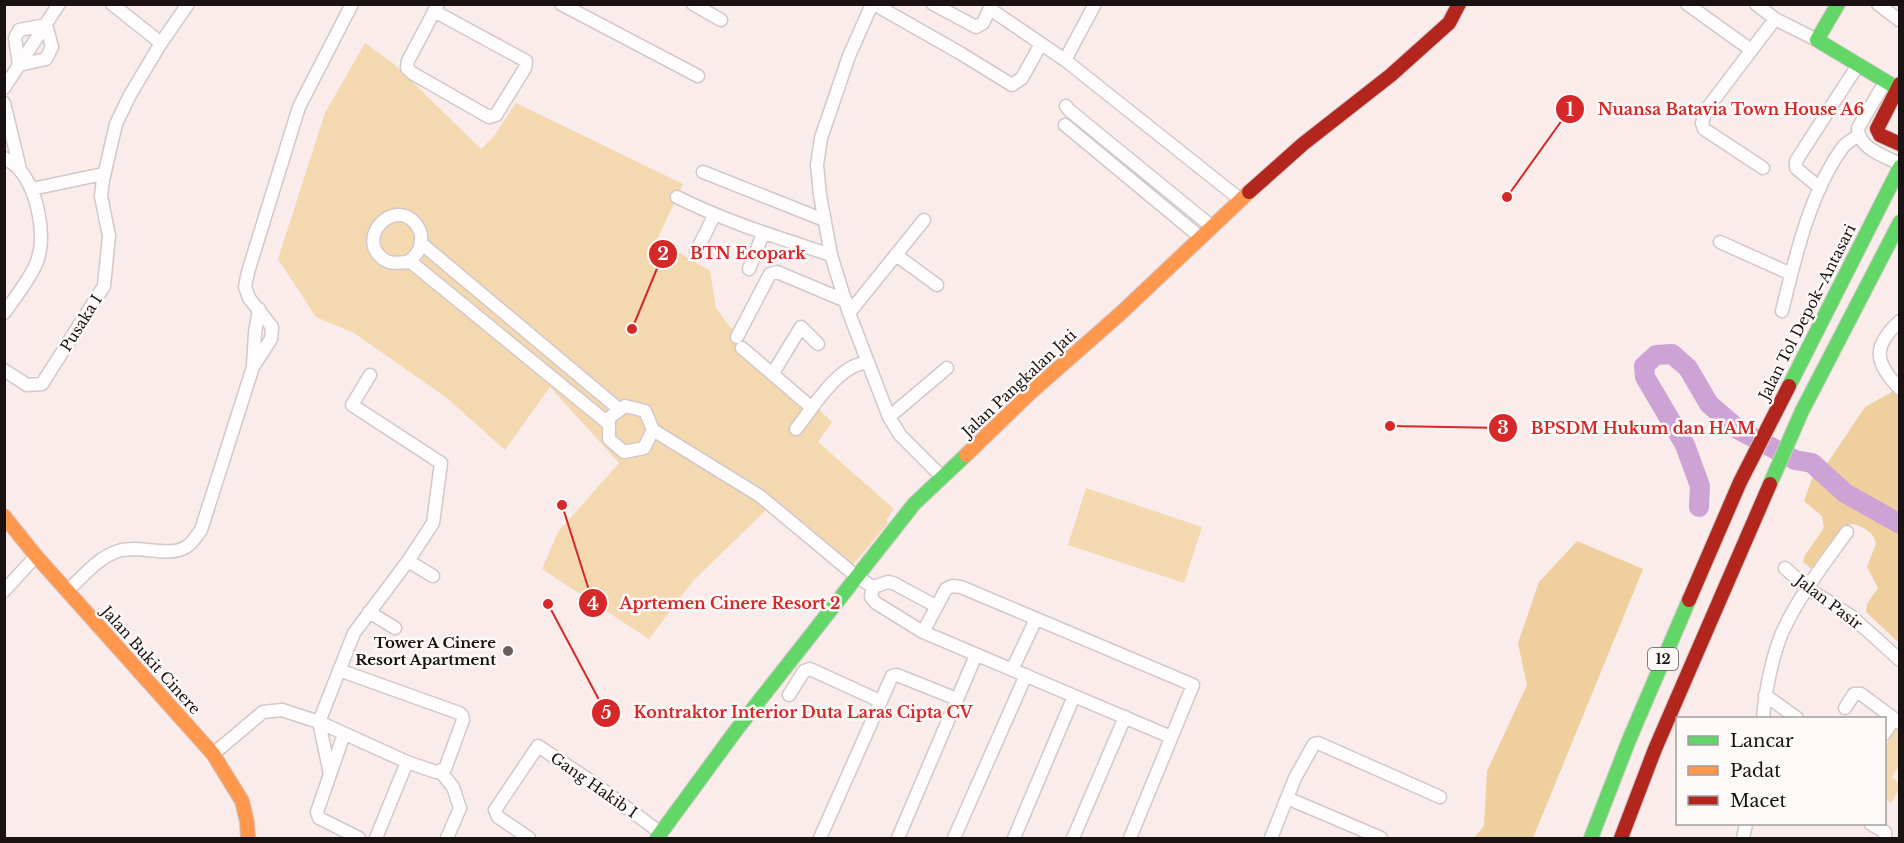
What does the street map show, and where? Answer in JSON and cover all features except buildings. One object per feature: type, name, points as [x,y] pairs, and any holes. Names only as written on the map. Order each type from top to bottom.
[{"type":"main road","name":"Jalan Pangkalan Jati","points":[[659,836],[736,729],[914,504],[1030,393],[1121,313],[1211,226],[1304,144],[1391,75],[1449,23],[1459,4]]},
{"type":"main road","points":[[1838,4],[1817,40],[1894,85],[1877,129],[1880,135],[1899,144]]},
{"type":"main road","name":"Jalan Tol Depok–Antasari","points":[[1591,838],[1629,740],[1732,499],[1899,165]]},
{"type":"main road","name":"12","points":[[1621,838],[1655,749],[1802,411],[1899,222]]},
{"type":"main road","points":[[1732,499],[1758,510]]},
{"type":"main road","name":"Jalan Bukit Cinere","points":[[4,516],[36,556],[213,754],[242,801],[248,838]]},
{"type":"street","points":[[4,88],[59,4]]},
{"type":"street","points":[[112,4],[161,43]]},
{"type":"street","points":[[34,193],[103,177],[116,124],[130,94],[188,4]]},
{"type":"street","points":[[67,591],[101,560],[118,551],[131,549],[174,551],[188,547],[201,530],[253,367],[271,339],[272,327],[249,298],[245,287],[248,273],[299,107],[352,4]]},
{"type":"street","points":[[561,4],[698,76]]},
{"type":"street","points":[[693,4],[721,20]]},
{"type":"street","points":[[942,477],[900,435],[888,417],[848,307],[831,255],[824,220],[817,165],[821,138],[849,56],[873,4],[1012,86],[1022,78],[1041,44]]},
{"type":"street","points":[[933,4],[976,27],[983,23],[991,7],[1065,60],[1241,200]]},
{"type":"street","points":[[1065,60],[1095,4]]},
{"type":"street","points":[[1687,4],[1751,50]]},
{"type":"street","points":[[1756,4],[1775,19],[1817,40]]},
{"type":"street","points":[[1878,4],[1899,20]]},
{"type":"street","points":[[436,8],[526,61],[525,68],[496,115],[489,117],[407,68],[436,8]]},
{"type":"street","points":[[1763,168],[1704,129],[1702,123],[1706,110],[1775,19]]},
{"type":"street","points":[[19,65],[15,38],[19,30],[46,25]]},
{"type":"street","points":[[19,65],[46,59],[52,47],[46,25]]},
{"type":"street","points":[[1820,188],[1796,168],[1796,161],[1858,65]]},
{"type":"street","points":[[1782,311],[1791,274],[1820,188],[1845,145],[1858,132],[1894,85]]},
{"type":"street","points":[[4,103],[20,169],[34,193],[41,231],[40,252],[36,266],[9,297],[4,313]]},
{"type":"street","points":[[1066,106],[1211,226]]},
{"type":"street","points":[[1858,132],[1881,117]]},
{"type":"street","points":[[1065,125],[1200,237]]},
{"type":"street","points":[[1858,132],[1860,140],[1899,165]]},
{"type":"street","points":[[4,158],[20,169]]},
{"type":"street","points":[[703,172],[824,220]]},
{"type":"street","name":"Pusaka I","points":[[4,370],[27,385],[42,384],[104,286],[109,236],[101,196],[103,177]]},
{"type":"street","points":[[677,197],[714,216],[831,255]]},
{"type":"street","points":[[397,215],[411,219],[420,230],[422,244],[417,255],[408,262],[394,264],[381,257],[373,245],[374,230],[383,219],[397,215]]},
{"type":"street","points":[[696,252],[714,216]]},
{"type":"street","points":[[848,307],[896,255],[924,220]]},
{"type":"street","points":[[750,269],[763,234]]},
{"type":"street","points":[[1720,242],[1791,274]]},
{"type":"street","points":[[422,244],[620,410]]},
{"type":"street","points":[[896,255],[936,285]]},
{"type":"street","points":[[408,262],[609,424]]},
{"type":"street","points":[[812,408],[740,342],[770,274],[777,272],[848,307]]},
{"type":"street","points":[[1899,321],[1880,345],[1880,361],[1884,374],[1899,389]]},
{"type":"street","points":[[773,373],[801,327],[818,344]]},
{"type":"street","points":[[796,429],[836,379],[859,363],[868,363]]},
{"type":"street","points":[[888,417],[947,368]]},
{"type":"street","points":[[330,774],[319,722],[354,633],[408,561],[433,523],[441,463],[352,405],[370,375]]},
{"type":"street","points":[[573,395],[585,381]]},
{"type":"street","points":[[653,430],[644,448],[624,452],[609,439],[609,418],[625,406],[645,411],[653,430],[760,496],[856,576],[873,587]]},
{"type":"street","points":[[1763,717],[1765,695],[1782,634],[1807,588],[1847,532]]},
{"type":"street","points":[[4,591],[36,556]]},
{"type":"street","points":[[408,561],[433,576]]},
{"type":"street","name":"Jalan Pasir","points":[[1785,567],[1807,588],[1851,616],[1899,660]]},
{"type":"street","points":[[873,587],[888,582],[893,583],[936,606]]},
{"type":"street","points":[[923,632],[946,589],[952,586],[960,587],[1192,685],[1130,838]]},
{"type":"street","points":[[873,587],[871,597],[876,603],[923,632],[1171,737]]},
{"type":"street","points":[[369,612],[395,628]]},
{"type":"street","points":[[1012,670],[1036,619]]},
{"type":"street","points":[[898,838],[976,655]]},
{"type":"street","points":[[213,754],[263,712],[282,710],[319,722],[407,762],[436,772],[445,769],[463,720],[462,715],[339,669]]},
{"type":"street","points":[[789,695],[804,671],[810,669],[880,701]]},
{"type":"street","points":[[820,838],[892,676],[897,675],[957,699]]},
{"type":"street","points":[[954,838],[1026,675]]},
{"type":"street","points":[[1845,708],[1854,694],[1861,694],[1897,721],[1886,732]]},
{"type":"street","points":[[1765,695],[1796,717]]},
{"type":"street","points":[[1014,838],[1074,696]]},
{"type":"street","points":[[1072,838],[1125,717]]},
{"type":"street","points":[[344,734],[317,812],[319,818],[359,838]]},
{"type":"street","points":[[1271,838],[1311,746],[1318,743],[1440,797]]},
{"type":"street","name":"Gang Hakib I","points":[[529,838],[498,817],[495,810],[538,746],[592,782],[659,836]]},
{"type":"street","points":[[376,838],[407,762]]},
{"type":"street","points":[[440,771],[453,787],[460,808],[447,838]]},
{"type":"street","points":[[1287,798],[1381,838]]},
{"type":"street","points":[[1873,825],[1885,832],[1885,838]]},
{"type":"shaded area","points":[[365,43],[394,64],[481,149],[494,136],[516,103],[683,184],[657,240],[710,271],[716,308],[729,326],[832,422],[818,442],[894,509],[886,520],[888,523],[851,567],[768,508],[693,581],[649,639],[542,569],[558,532],[619,463],[550,387],[505,450],[447,398],[354,333],[316,317],[278,259],[325,113]]},
{"type":"shaded area","points":[[1899,388],[1899,524],[1845,493],[1822,471],[1865,407]]},
{"type":"shaded area","points":[[1821,474],[1842,494],[1899,533],[1899,643],[1866,612],[1867,604],[1878,588],[1867,567],[1876,544],[1870,532],[1858,525],[1849,524],[1820,571],[1814,571],[1803,562],[1805,555],[1824,528],[1822,516],[1804,501],[1813,476]]},
{"type":"shaded area","points":[[1086,488],[1202,527],[1184,583],[1068,545]]},
{"type":"shaded area","points":[[1577,541],[1643,569],[1533,838],[1474,838],[1484,826],[1487,771],[1527,685],[1518,643],[1539,582]]},
{"type":"shaded area","points":[[1899,724],[1899,766],[1892,777],[1899,783],[1899,790],[1891,803],[1886,800],[1886,744]]},
{"type":"waterway","points":[[1699,507],[1700,486],[1685,445],[1645,377],[1644,366],[1656,355],[1672,354],[1688,368],[1709,404],[1739,430],[1795,460],[1812,463],[1845,493],[1900,524]]},
{"type":"traffic: fast","points":[[1838,4],[1817,40],[1897,88]]},
{"type":"traffic: fast","points":[[1789,386],[1900,167]]},
{"type":"traffic: fast","points":[[1770,484],[1802,411],[1900,222]]},
{"type":"traffic: fast","points":[[657,838],[737,729],[914,504],[966,455]]},
{"type":"traffic: fast","points":[[1591,838],[1629,740],[1689,600]]},
{"type":"traffic: slow","points":[[966,455],[1030,393],[1121,313],[1249,192]]},
{"type":"traffic: slow","points":[[4,516],[36,556],[213,754],[242,801],[248,838]]},
{"type":"traffic: jam","points":[[1249,192],[1303,144],[1391,75],[1449,23],[1459,4]]},
{"type":"traffic: jam","points":[[1900,84],[1877,129],[1880,135],[1900,144]]},
{"type":"traffic: jam","points":[[1689,600],[1740,482],[1789,386]]},
{"type":"traffic: jam","points":[[1621,838],[1655,749],[1770,484]]},
{"type":"place","name":"Nuansa Batavia Town House A6","points":[[1507,197]]},
{"type":"place","name":"BTN Ecopark","points":[[632,329]]},
{"type":"place","name":"BPSDM Hukum dan HAM","points":[[1390,426]]},
{"type":"place","name":"Aprtemen Cinere Resort 2","points":[[562,505]]},
{"type":"place","name":"Kontraktor Interior Duta Laras Cipta CV","points":[[548,604]]},
{"type":"place","name":"Tower A Cinere Resort Apartment","points":[[508,651]]}]
